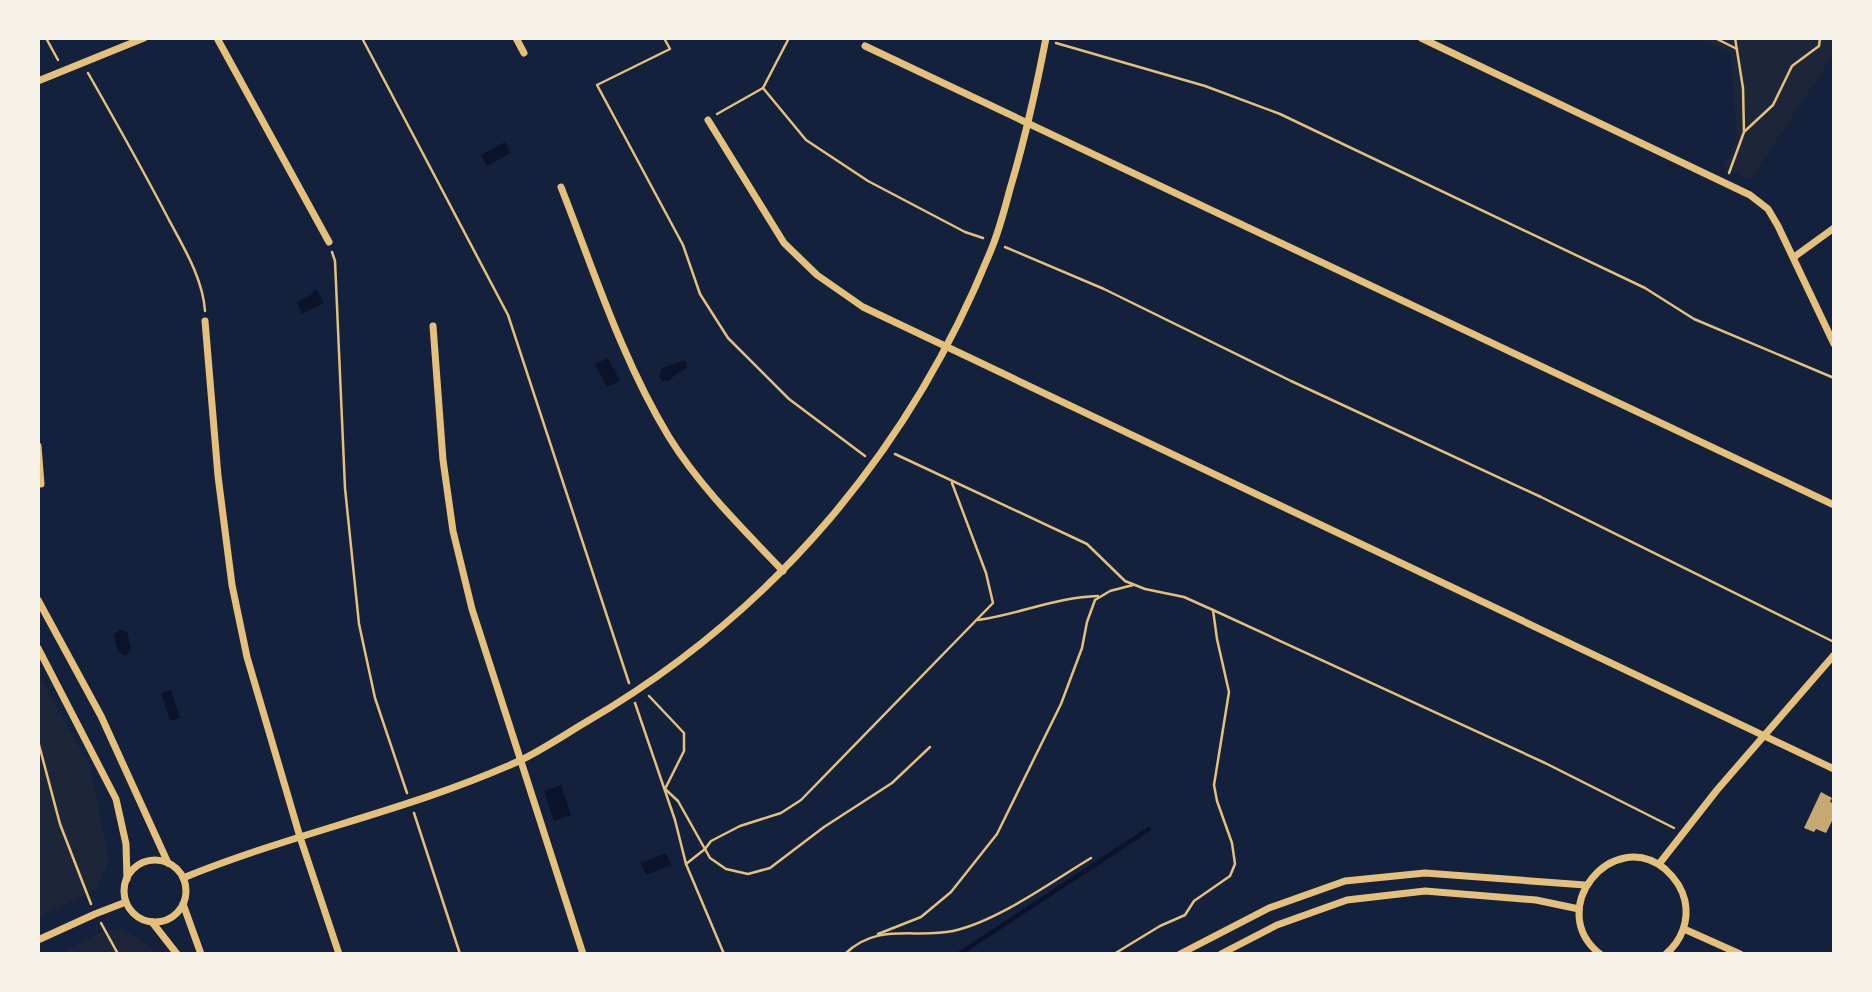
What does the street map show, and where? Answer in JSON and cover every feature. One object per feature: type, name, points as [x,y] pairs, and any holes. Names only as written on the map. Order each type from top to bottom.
[{"type":"street","points":[[38,81],[144,38]]},
{"type":"street","points":[[217,38],[330,242]]},
{"type":"street","points":[[516,38],[524,53]]},
{"type":"street","points":[[1421,38],[1750,195],[1768,209],[1794,257],[1833,344]]},
{"type":"street","points":[[183,877],[220,862],[410,801],[520,760],[633,695],[713,636],[783,572],[886,449],[924,390],[947,346],[995,242],[1029,124],[1046,39]]},
{"type":"street","points":[[865,46],[1833,505]]},
{"type":"street","points":[[708,120],[784,243],[817,275],[863,306],[1833,769]]},
{"type":"street","points":[[561,187],[624,349],[670,438],[730,516],[783,572]]},
{"type":"street","points":[[1794,257],[1833,228]]},
{"type":"street","points":[[205,321],[218,476],[232,585],[247,657],[300,837],[339,954]]},
{"type":"street","points":[[433,326],[443,460],[453,531],[471,609],[583,954]]},
{"type":"street","points":[[38,446],[41,484]]},
{"type":"street","points":[[38,600],[101,716],[168,863]]},
{"type":"street","points":[[38,648],[116,799],[126,844],[127,902],[137,915],[152,922],[177,954]]},
{"type":"street","points":[[1659,864],[1717,790],[1833,655]]},
{"type":"street","points":[[1597,952],[1583,931],[1579,909],[1586,886],[1596,872],[1610,863],[1626,858],[1643,858],[1659,864],[1673,876],[1683,892],[1687,910],[1684,929],[1678,941],[1666,954]]},
{"type":"street","points":[[127,879],[132,871],[149,861],[168,863],[177,869],[186,886],[183,904],[201,954]]},
{"type":"street","points":[[1180,954],[1269,908],[1345,881],[1425,873],[1586,886]]},
{"type":"street","points":[[1221,954],[1277,925],[1347,900],[1425,891],[1536,900],[1579,909]]},
{"type":"street","points":[[38,940],[127,902]]},
{"type":"street","points":[[152,922],[170,918],[183,904]]},
{"type":"street","points":[[1684,929],[1740,954]]},
{"type":"path","points":[[46,38],[65,71]]},
{"type":"path","points":[[362,38],[508,314],[676,820],[686,864],[724,954]]},
{"type":"path","points":[[664,38],[670,49],[597,85],[683,245],[700,294],[729,338],[789,399],[875,464]]},
{"type":"path","points":[[708,120],[763,88],[789,38]]},
{"type":"path","points":[[1715,38],[1737,49]]},
{"type":"path","points":[[1724,182],[1738,153],[1744,132],[1743,88],[1735,38]]},
{"type":"path","points":[[1744,132],[1773,105],[1792,66],[1819,46],[1820,38]]},
{"type":"path","points":[[1046,39],[1205,86],[1280,114],[1645,288],[1694,318],[1833,378]]},
{"type":"path","points":[[83,63],[192,264],[204,302],[205,321]]},
{"type":"path","points":[[763,88],[806,140],[868,181],[965,232],[995,242],[1104,289],[1291,382],[1541,497],[1833,642]]},
{"type":"path","points":[[330,242],[334,261],[345,488],[359,624],[375,698],[460,954]]},
{"type":"path","points":[[886,449],[1087,544],[1125,581],[1184,597],[1213,610],[1545,763],[1684,833]]},
{"type":"path","points":[[686,864],[711,841],[740,826],[780,813],[801,800],[993,603],[986,573],[952,481]]},
{"type":"path","points":[[845,954],[878,934],[921,916],[951,891],[997,834],[1061,704],[1082,648],[1095,600],[1110,591],[1134,585]]},
{"type":"path","points":[[978,620],[1024,612],[1079,597],[1101,596]]},
{"type":"path","points":[[1114,954],[1160,926],[1185,915],[1194,901],[1230,876],[1235,864],[1232,843],[1220,813],[1214,785],[1229,692],[1213,610]]},
{"type":"path","points":[[642,688],[684,733],[684,751],[665,789]]},
{"type":"path","points":[[38,741],[60,824],[95,914],[118,954]]},
{"type":"path","points":[[665,789],[678,801],[710,858],[726,869],[748,874],[770,868],[824,827],[891,783],[930,747]]},
{"type":"path","points":[[878,934],[952,932],[987,920],[1091,858]]},
{"type":"shaded area","points":[[1698,39],[1833,39],[1833,55],[1750,180],[1723,166],[1738,140],[1730,52]]},
{"type":"shaded area","points":[[505,142],[511,153],[487,166],[481,155]]},
{"type":"shaded area","points":[[315,289],[324,303],[302,314],[297,302],[311,295]]},
{"type":"shaded area","points":[[608,358],[620,381],[607,387],[595,364]]},
{"type":"shaded area","points":[[683,361],[687,363],[686,369],[669,381],[662,381],[659,377],[662,368]]},
{"type":"shaded area","points":[[120,629],[127,632],[131,648],[126,656],[118,652],[114,635]]},
{"type":"shaded area","points":[[38,673],[90,767],[109,860],[96,890],[39,916]]},
{"type":"shaded area","points":[[171,690],[180,718],[170,721],[161,693]]},
{"type":"shaded area","points":[[561,785],[571,815],[554,821],[544,791]]},
{"type":"shaded area","points":[[666,853],[671,865],[646,875],[641,863]]},
{"type":"shaded area","points":[[122,929],[148,945],[154,953],[60,954],[103,931]]},
{"type":"building","points":[[1821,792],[1832,798],[1830,802],[1834,803],[1834,817],[1826,833],[1804,828]]},
{"type":"waterway","points":[[959,954],[1149,829]]}]
